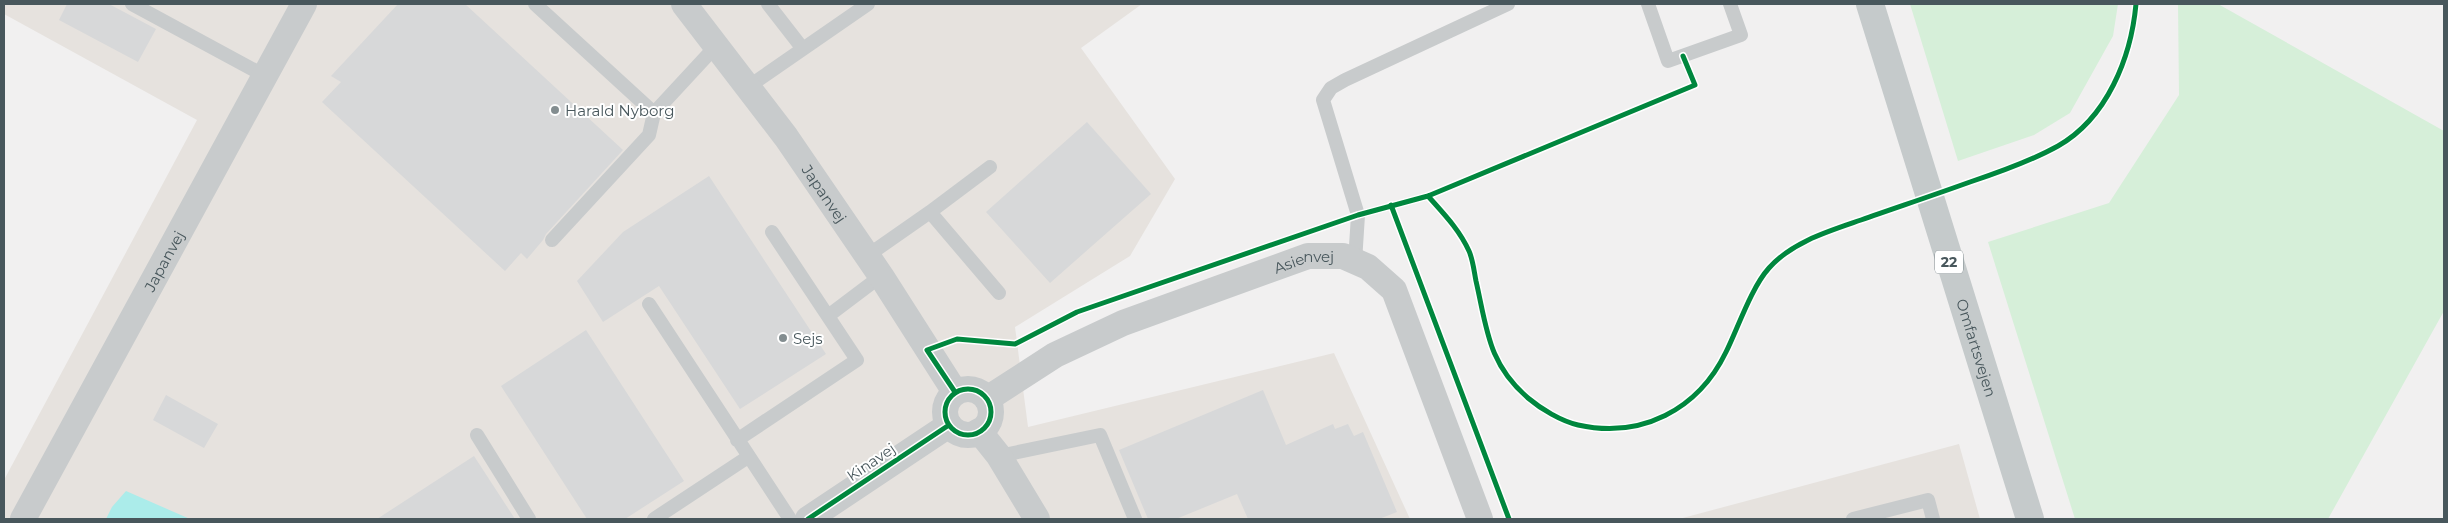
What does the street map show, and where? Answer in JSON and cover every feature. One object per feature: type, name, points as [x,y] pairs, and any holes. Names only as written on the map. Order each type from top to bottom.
[{"type":"main road","name":"Omfartsvejen","points":[[1870,4],[2030,519]]},
{"type":"street","name":"Japanvej","points":[[23,519],[304,4]]},
{"type":"street","name":"Japanvej","points":[[684,4],[786,137],[874,266],[956,392]]},
{"type":"street","name":"Asienvej","points":[[987,399],[1055,355],[1123,323],[1308,256],[1343,256],[1368,267],[1394,290],[1480,519]]},
{"type":"street","points":[[964,389],[973,389],[987,399],[990,417],[986,425],[979,431],[963,434],[949,425],[945,407],[949,398],[956,392],[964,389]]},
{"type":"street","name":"Kinavej","points":[[808,519],[949,425]]},
{"type":"street","points":[[979,431],[998,456],[1036,519]]},
{"type":"lane","points":[[132,4],[264,76]]},
{"type":"lane","points":[[535,4],[654,114]]},
{"type":"lane","points":[[768,4],[803,49]]},
{"type":"lane","points":[[748,87],[868,4]]},
{"type":"lane","points":[[1355,262],[1358,215],[1323,100],[1331,88],[1346,80],[1508,4]]},
{"type":"lane","points":[[1648,4],[1668,61],[1741,35],[1730,4]]},
{"type":"lane","points":[[552,240],[649,134],[654,114],[716,46]]},
{"type":"lane","points":[[828,316],[874,266],[930,212],[990,168]]},
{"type":"lane","points":[[930,212],[999,293]]},
{"type":"lane","points":[[737,440],[857,360],[772,232]]},
{"type":"lane","points":[[649,304],[790,519]]},
{"type":"lane","points":[[476,435],[529,519]]},
{"type":"lane","points":[[998,456],[1100,435],[1135,519]]},
{"type":"lane","points":[[654,519],[748,457]]},
{"type":"lane","points":[[1853,519],[1928,500],[1933,519]]},
{"type":"shaded area","points":[[4,4],[1142,4],[1081,48],[1175,179],[1130,256],[1015,327],[1028,427],[1334,353],[1410,519],[4,519],[4,480],[197,120],[4,14]]},
{"type":"shaded area","points":[[1959,444],[1980,519],[1679,519]]},
{"type":"green space","points":[[1910,4],[2118,4],[2113,36],[2070,113],[2034,135],[1958,161]]},
{"type":"green space","points":[[2178,4],[2218,4],[2444,131],[2444,311],[2328,519],[2075,519],[1988,242],[2109,203],[2179,95]]},
{"type":"water","points":[[126,491],[190,519],[106,519],[112,507]]},
{"type":"building","points":[[67,4],[109,4],[156,29],[138,62],[59,20]]},
{"type":"building","points":[[398,4],[465,4],[623,150],[546,234],[527,259],[521,253],[505,271],[322,102],[341,82],[331,76]]},
{"type":"building","points":[[1087,122],[1151,194],[1050,283],[986,212]]},
{"type":"building","points":[[709,176],[826,354],[740,409],[659,286],[603,322],[577,281],[623,232]]},
{"type":"building","points":[[586,330],[684,481],[625,519],[587,519],[501,386]]},
{"type":"building","points":[[1263,390],[1286,445],[1333,424],[1335,429],[1348,424],[1354,436],[1363,432],[1397,512],[1379,519],[1248,519],[1237,494],[1176,519],[1148,519],[1119,450]]},
{"type":"building","points":[[166,395],[218,424],[204,448],[153,420]]},
{"type":"building","points":[[474,456],[515,519],[377,519]]},
{"type":"cycle path","points":[[1428,196],[1456,228],[1469,251],[1491,345],[1497,359],[1515,385],[1539,406],[1558,418],[1578,425],[1624,428],[1645,423],[1665,416],[1700,390],[1726,352],[1762,276],[1778,259],[1789,251],[1824,233],[2015,166],[2058,146],[2075,134],[2090,120],[2103,103],[2113,85],[2129,45],[2136,4]]},
{"type":"cycle path","points":[[955,392],[927,350],[957,339],[1015,344],[1077,312],[1358,215],[1428,196],[1695,85],[1683,56]]},
{"type":"cycle path","points":[[1391,205],[1509,519]]},
{"type":"cycle path","points":[[968,389],[981,393],[987,399],[991,412],[987,425],[981,431],[968,435],[955,431],[949,425],[945,412],[949,399],[955,393],[968,389]]},
{"type":"cycle path","points":[[808,519],[949,425]]},
{"type":"place","name":"Harald Nyborg","points":[[555,110]]},
{"type":"place","name":"Sejs","points":[[783,338]]}]
